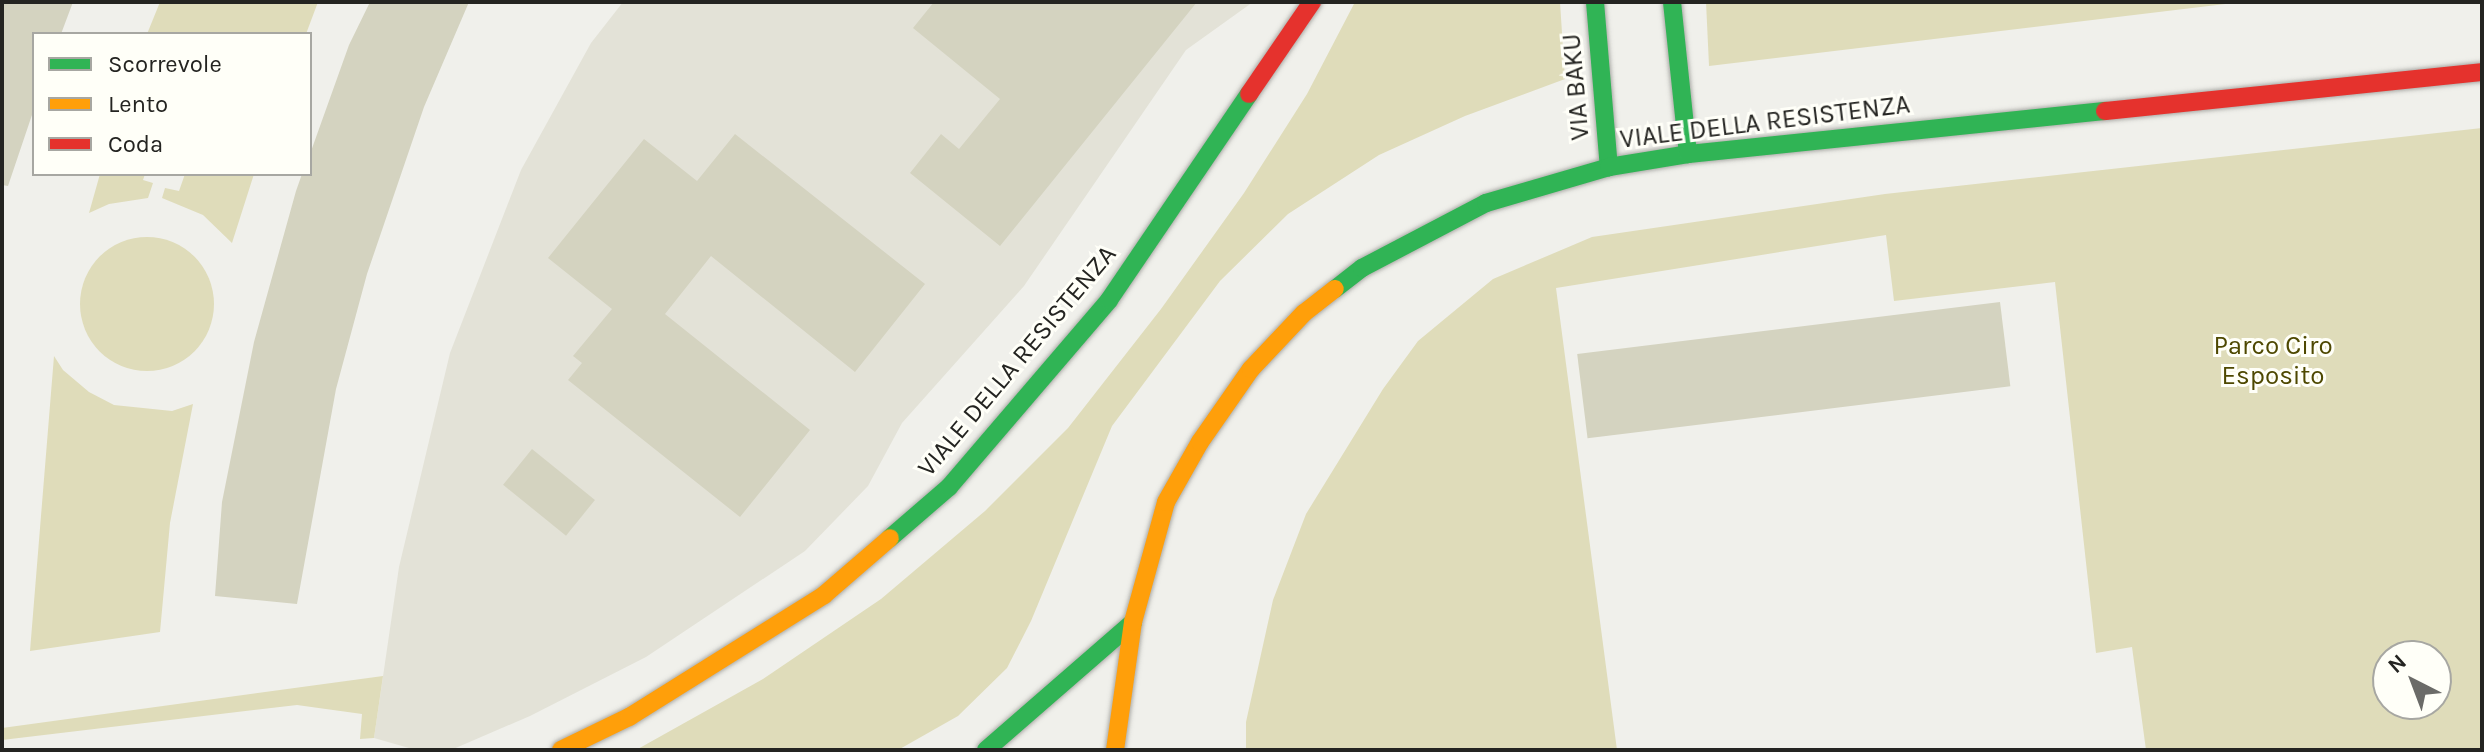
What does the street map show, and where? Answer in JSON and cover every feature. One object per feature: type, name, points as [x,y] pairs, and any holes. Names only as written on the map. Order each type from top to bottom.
[{"type":"street","name":"VIALE DELLA RESISTENZA","points":[[561,750],[629,717],[824,595],[949,487],[1109,300],[1312,2]]},
{"type":"street","name":"VIA BAKU","points":[[1595,2],[1609,167]]},
{"type":"street","points":[[1672,2],[1688,154]]},
{"type":"street","name":"VIALE DELLA RESISTENZA","points":[[1115,750],[1133,622],[1166,502],[1200,442],[1251,369],[1304,313],[1362,268],[1486,203],[1609,167],[1688,154],[2482,72]]},
{"type":"street","points":[[986,750],[1133,622]]},
{"type":"shaded area","points":[[623,2],[1253,2],[1186,50],[1024,286],[902,423],[868,486],[805,551],[646,657],[530,716],[451,750],[416,750],[374,738],[399,567],[450,353],[521,170],[591,43]]},
{"type":"green space","points":[[160,2],[318,2],[307,32],[148,32]]},
{"type":"green space","points":[[1355,2],[1560,2],[1565,79],[1465,116],[1379,155],[1288,214],[1220,281],[1112,426],[1031,621],[1007,668],[958,716],[898,750],[636,750],[763,679],[881,599],[985,511],[1068,428],[1161,309],[1244,193],[1307,94]]},
{"type":"green space","points":[[1706,2],[2242,2],[1709,66]]},
{"type":"green space","name":"Parco Ciro Esposito","points":[[2482,128],[2482,750],[2146,750],[2132,647],[2096,653],[2055,282],[1894,301],[1886,235],[1556,288],[1617,750],[1246,750],[1246,722],[1273,600],[1306,514],[1383,389],[1418,341],[1493,279],[1592,237],[1885,194]]},
{"type":"green space","points":[[99,176],[144,176],[143,180],[153,183],[148,198],[109,204],[89,213]]},
{"type":"green space","points":[[184,176],[253,176],[232,243],[203,215],[162,198],[165,188],[179,191]]},
{"type":"green space","points":[[147,237],[173,242],[195,256],[209,278],[214,304],[209,330],[195,352],[173,366],[147,371],[121,366],[99,352],[85,330],[80,304],[85,278],[99,256],[121,242]]},
{"type":"green space","points":[[54,356],[63,370],[89,392],[114,405],[172,411],[193,404],[170,523],[160,632],[30,651]]},
{"type":"green space","points":[[383,676],[374,738],[360,739],[362,714],[297,705],[2,740],[2,728]]},
{"type":"building","points":[[2,2],[73,2],[62,32],[32,32],[32,115],[8,186],[2,185]]},
{"type":"building","points":[[370,2],[469,2],[424,107],[367,274],[336,389],[297,604],[215,596],[222,502],[254,342],[296,191],[301,176],[312,176],[312,148],[349,45]]},
{"type":"building","points":[[934,2],[1197,2],[1000,246],[910,173],[941,134],[959,149],[1000,99],[913,28]]},
{"type":"building","points":[[735,134],[925,284],[855,372],[711,256],[665,314],[810,430],[740,517],[568,380],[582,363],[573,356],[612,309],[548,258],[644,139],[697,181]]},
{"type":"building","points":[[2000,302],[2010,386],[1588,438],[1577,354]]},
{"type":"building","points":[[532,449],[595,500],[566,536],[503,485]]},
{"type":"traffic: fast","points":[[1595,2],[1609,167]]},
{"type":"traffic: fast","points":[[1672,2],[1688,154]]},
{"type":"traffic: fast","points":[[890,538],[949,487],[1109,300],[1249,94]]},
{"type":"traffic: fast","points":[[1335,289],[1362,268],[1486,203],[1609,167],[1688,154],[2105,111]]},
{"type":"traffic: fast","points":[[986,750],[1133,622]]},
{"type":"traffic: slow","points":[[1115,750],[1133,622],[1166,502],[1200,442],[1251,369],[1304,313],[1335,289]]},
{"type":"traffic: slow","points":[[561,750],[629,717],[824,595],[890,538]]},
{"type":"traffic: jam","points":[[1249,94],[1312,2]]},
{"type":"traffic: jam","points":[[2105,111],[2482,72]]}]
